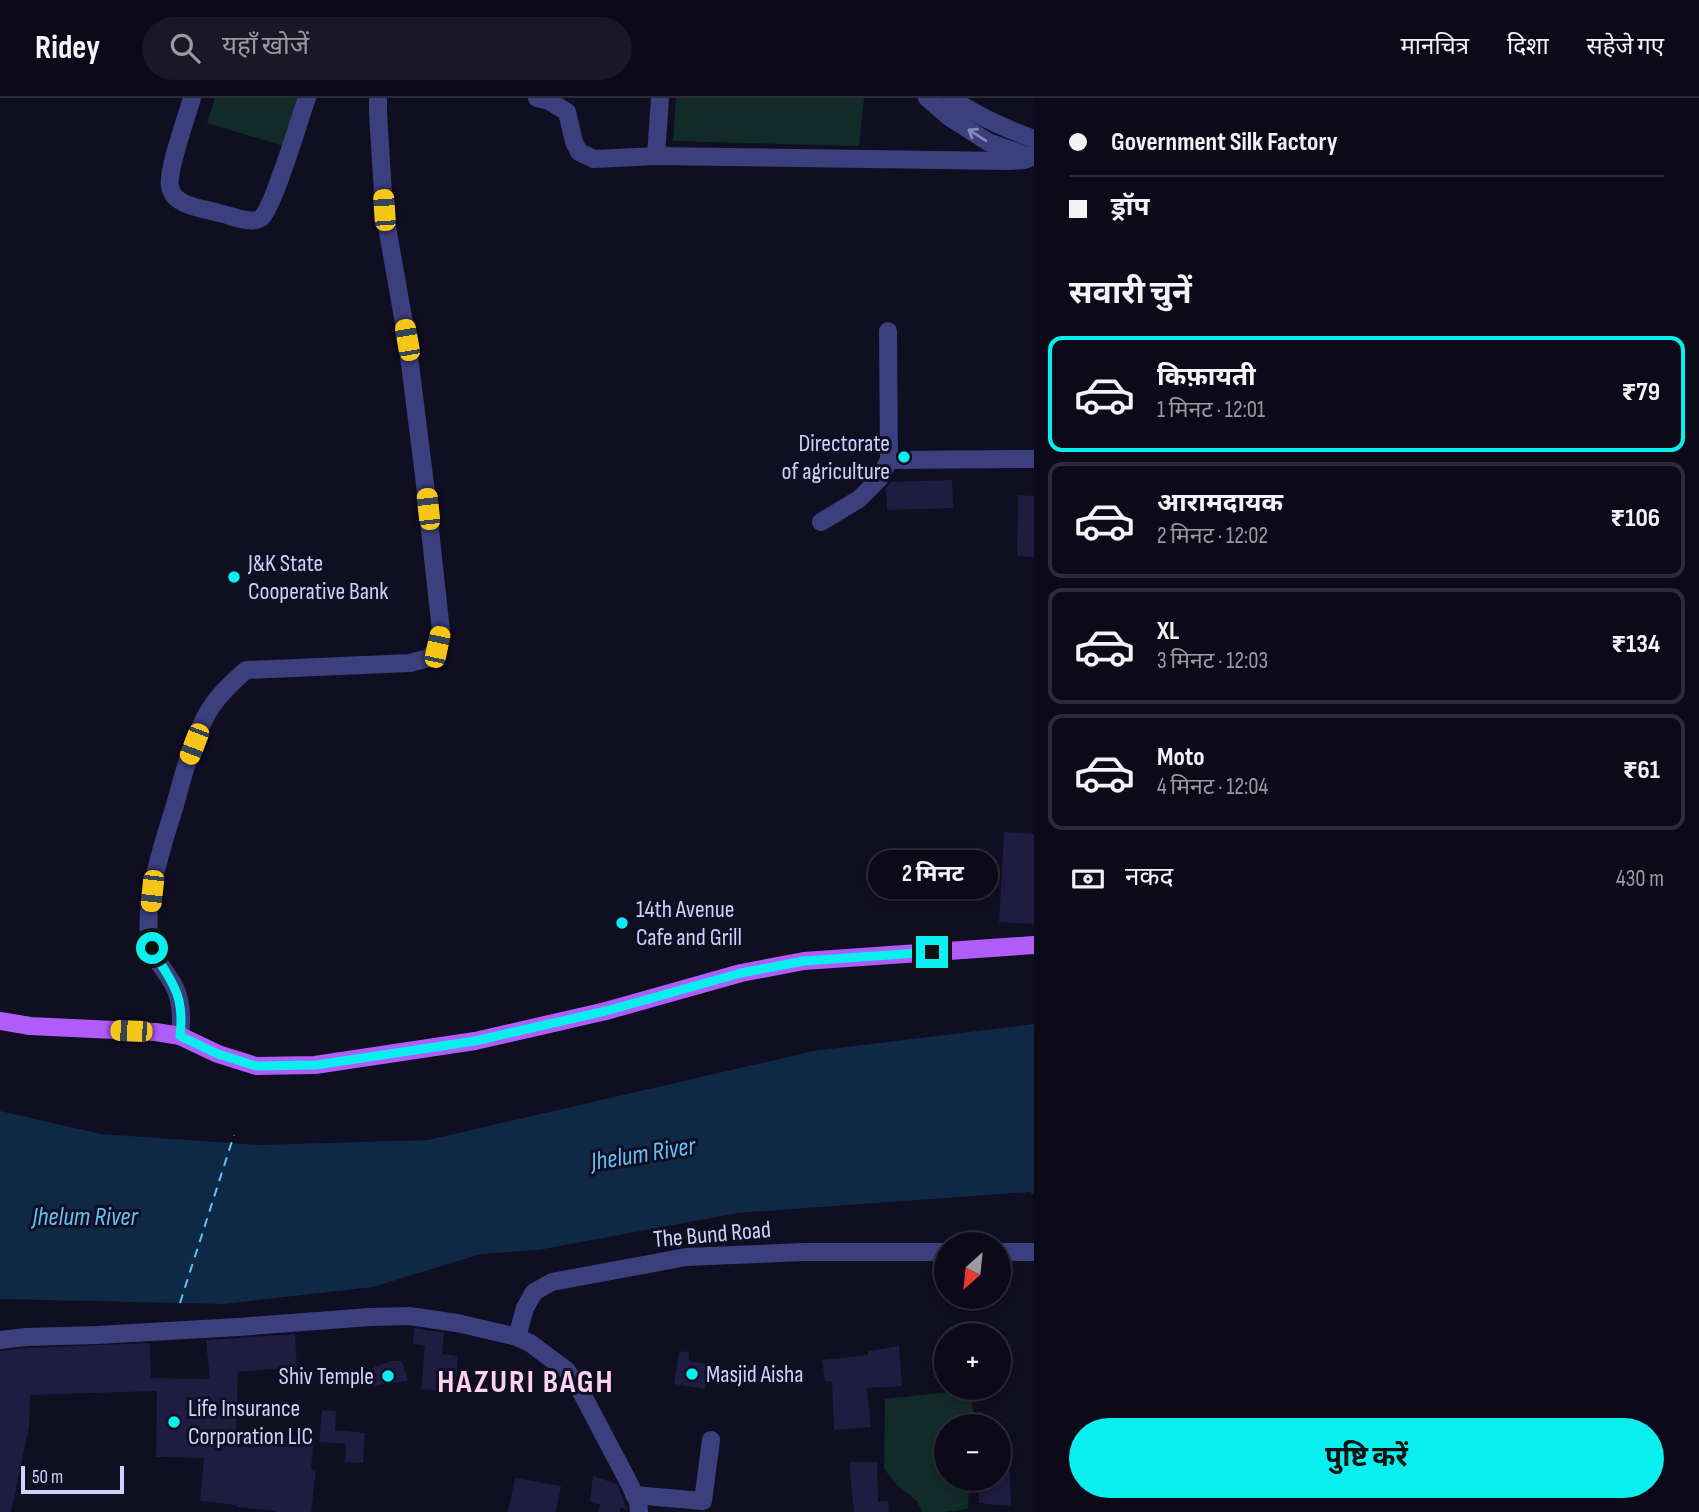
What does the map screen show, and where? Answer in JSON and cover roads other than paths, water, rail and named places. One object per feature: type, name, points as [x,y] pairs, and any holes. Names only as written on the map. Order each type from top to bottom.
[{"type":"main road","points":[[0,1021],[30,1026],[156,1032],[180,1036],[218,1054],[256,1066],[316,1065],[475,1041],[606,1011],[741,973],[804,961],[1034,945]]},
{"type":"street","points":[[192,98],[171,173],[172,191],[183,202],[253,220],[264,214],[274,194],[307,98]]},
{"type":"street","points":[[180,1036],[182,1018],[179,999],[174,985],[159,964],[152,948],[148,928],[155,877],[170,822],[188,758],[209,710],[219,695],[246,670],[410,663],[429,658],[437,647],[441,631],[407,340],[384,210],[378,98]]},
{"type":"street","points":[[537,98],[549,101],[567,112],[579,152],[594,159],[656,156],[1008,161],[1033,157]]},
{"type":"street","points":[[656,156],[660,98]]},
{"type":"street","points":[[927,98],[949,117],[988,142],[1033,157]]},
{"type":"street","points":[[951,98],[975,114],[1034,139]]},
{"type":"street","points":[[821,522],[859,499],[879,479],[889,460],[888,331]]},
{"type":"street","points":[[889,460],[1034,459]]},
{"type":"street","name":"The Bund Road","points":[[517,1337],[525,1308],[534,1292],[552,1282],[686,1257],[805,1252],[934,1252]]},
{"type":"street","points":[[1012,1252],[1034,1252]]},
{"type":"street","points":[[0,1340],[26,1336],[150,1332],[409,1316],[517,1337],[530,1343],[566,1370],[594,1416],[637,1503],[703,1501],[711,1440]]},
{"type":"water","name":"Jhelum River","points":[[1034,1024],[1034,1194],[1029,1192],[738,1213],[538,1250],[481,1254],[373,1287],[224,1304],[0,1299],[0,1111],[101,1134],[258,1145],[428,1140],[814,1051]]},
{"type":"place","name":"Directorate of agriculture","points":[[904,457]]},
{"type":"place","name":"J&K State Cooperative Bank","points":[[234,577]]},
{"type":"place","name":"14th Avenue Cafe and Grill","points":[[622,923]]},
{"type":"place","name":"Masjid Aisha","points":[[692,1374]]},
{"type":"place","name":"Shiv Temple","points":[[388,1376]]},
{"type":"place","name":"Life Insurance Corporation LIC","points":[[174,1422]]},
{"type":"district","name":"HAZURI BAGH","points":[[526,1381]]}]
